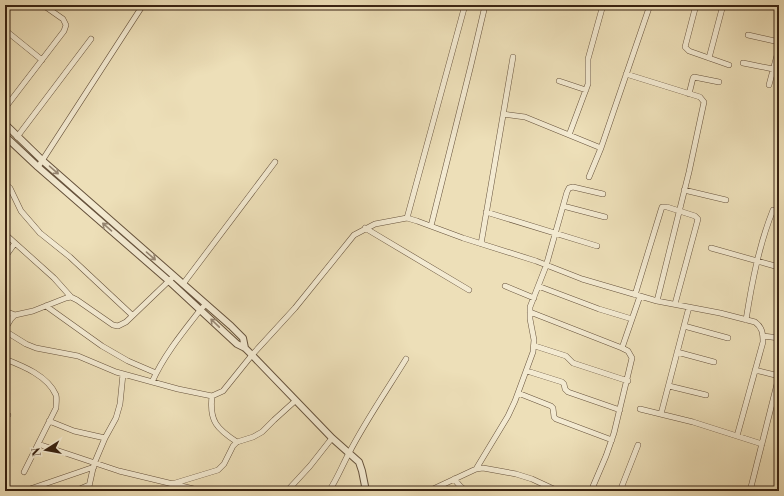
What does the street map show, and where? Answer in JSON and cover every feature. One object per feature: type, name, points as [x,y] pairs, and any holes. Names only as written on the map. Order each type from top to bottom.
[{"type":"street","points":[[5,108],[64,31],[66,25],[63,19],[43,5]]},
{"type":"street","points":[[38,167],[143,5]]},
{"type":"street","points":[[407,218],[465,5]]},
{"type":"street","points":[[569,134],[588,84],[588,60],[603,5]]},
{"type":"street","points":[[589,178],[601,148],[650,5]]},
{"type":"street","points":[[696,5],[685,47],[689,51],[729,65]]},
{"type":"street","points":[[709,58],[723,5]]},
{"type":"street","points":[[431,226],[484,10]]},
{"type":"street","points":[[5,30],[42,60]]},
{"type":"street","points":[[748,35],[779,42]]},
{"type":"street","points":[[18,137],[91,39]]},
{"type":"street","points":[[769,85],[779,48]]},
{"type":"street","points":[[479,243],[486,212],[513,57]]},
{"type":"street","points":[[743,63],[773,69]]},
{"type":"street","points":[[626,74],[700,97],[704,102],[680,211],[657,301]]},
{"type":"street","points":[[689,94],[694,76],[719,82]]},
{"type":"street","points":[[559,81],[586,90]]},
{"type":"street","points":[[503,114],[525,117],[601,148]]},
{"type":"street","points":[[5,124],[43,161],[243,338],[245,348]]},
{"type":"street","points":[[5,136],[38,167],[201,309],[237,344],[245,348],[332,438],[360,462],[366,491]]},
{"type":"street","points":[[20,150],[25,144]]},
{"type":"street","points":[[183,284],[275,162]]},
{"type":"street","points":[[5,184],[10,188],[21,211],[40,233],[70,257],[132,316]]},
{"type":"street","points":[[476,469],[508,416],[527,371],[535,346],[530,312],[546,266],[566,192],[569,188],[573,187],[604,194]]},
{"type":"street","points":[[684,190],[726,200]]},
{"type":"street","points":[[563,206],[605,217]]},
{"type":"street","points":[[622,348],[632,320],[637,295],[660,210],[664,207],[698,217],[674,304]]},
{"type":"street","points":[[746,320],[756,261],[773,210]]},
{"type":"street","points":[[486,212],[597,246]]},
{"type":"street","points":[[71,297],[60,299],[33,311],[15,315],[5,330],[26,344],[36,348],[78,356],[123,374],[178,389],[212,396],[223,391],[252,355],[295,308],[354,235],[364,228],[375,224],[407,218],[582,279],[657,301],[720,313],[755,322],[762,330],[763,342],[737,436]]},
{"type":"street","points":[[364,228],[469,290]]},
{"type":"street","points":[[5,234],[54,278],[71,297],[113,325],[122,325],[174,276]]},
{"type":"street","points":[[5,257],[15,243]]},
{"type":"street","points":[[711,248],[774,266],[779,265]]},
{"type":"street","points":[[505,286],[534,298]]},
{"type":"street","points":[[538,286],[632,320]]},
{"type":"street","points":[[152,382],[176,341],[206,304]]},
{"type":"street","points":[[46,306],[102,346],[128,361],[156,373]]},
{"type":"street","points":[[662,414],[689,307]]},
{"type":"street","points":[[5,311],[15,315]]},
{"type":"street","points":[[530,312],[622,348],[628,351],[632,358],[628,381],[612,440],[591,491]]},
{"type":"street","points":[[684,326],[728,338]]},
{"type":"street","points":[[763,336],[779,338]]},
{"type":"street","points":[[535,346],[566,356],[573,363],[628,381]]},
{"type":"street","points":[[677,352],[714,362]]},
{"type":"street","points":[[329,491],[338,477],[349,453],[406,358]]},
{"type":"street","points":[[5,359],[19,364],[36,375],[51,388],[57,397],[56,408],[24,472]]},
{"type":"street","points":[[750,491],[779,376],[755,370]]},
{"type":"street","points":[[527,371],[562,382],[568,392],[620,410]]},
{"type":"street","points":[[75,491],[90,485],[94,467],[105,438],[116,418],[120,404],[123,374]]},
{"type":"street","points":[[669,386],[706,395]]},
{"type":"street","points":[[518,393],[551,406],[556,419],[612,440]]},
{"type":"street","points":[[212,396],[211,406],[213,419],[221,431],[237,442]]},
{"type":"street","points":[[172,484],[218,470],[224,464],[233,446],[237,442],[253,437],[262,432],[295,401]]},
{"type":"street","points":[[640,409],[693,422],[762,444]]},
{"type":"street","points":[[49,421],[74,431],[105,438]]},
{"type":"street","points":[[287,491],[310,466],[332,438]]},
{"type":"street","points":[[38,444],[94,467],[202,491]]},
{"type":"street","points":[[620,491],[638,445]]},
{"type":"street","points":[[24,491],[94,467]]},
{"type":"street","points":[[431,491],[476,469],[483,468],[516,474],[532,479],[546,489],[558,491]]},
{"type":"street","points":[[454,479],[466,491]]}]
